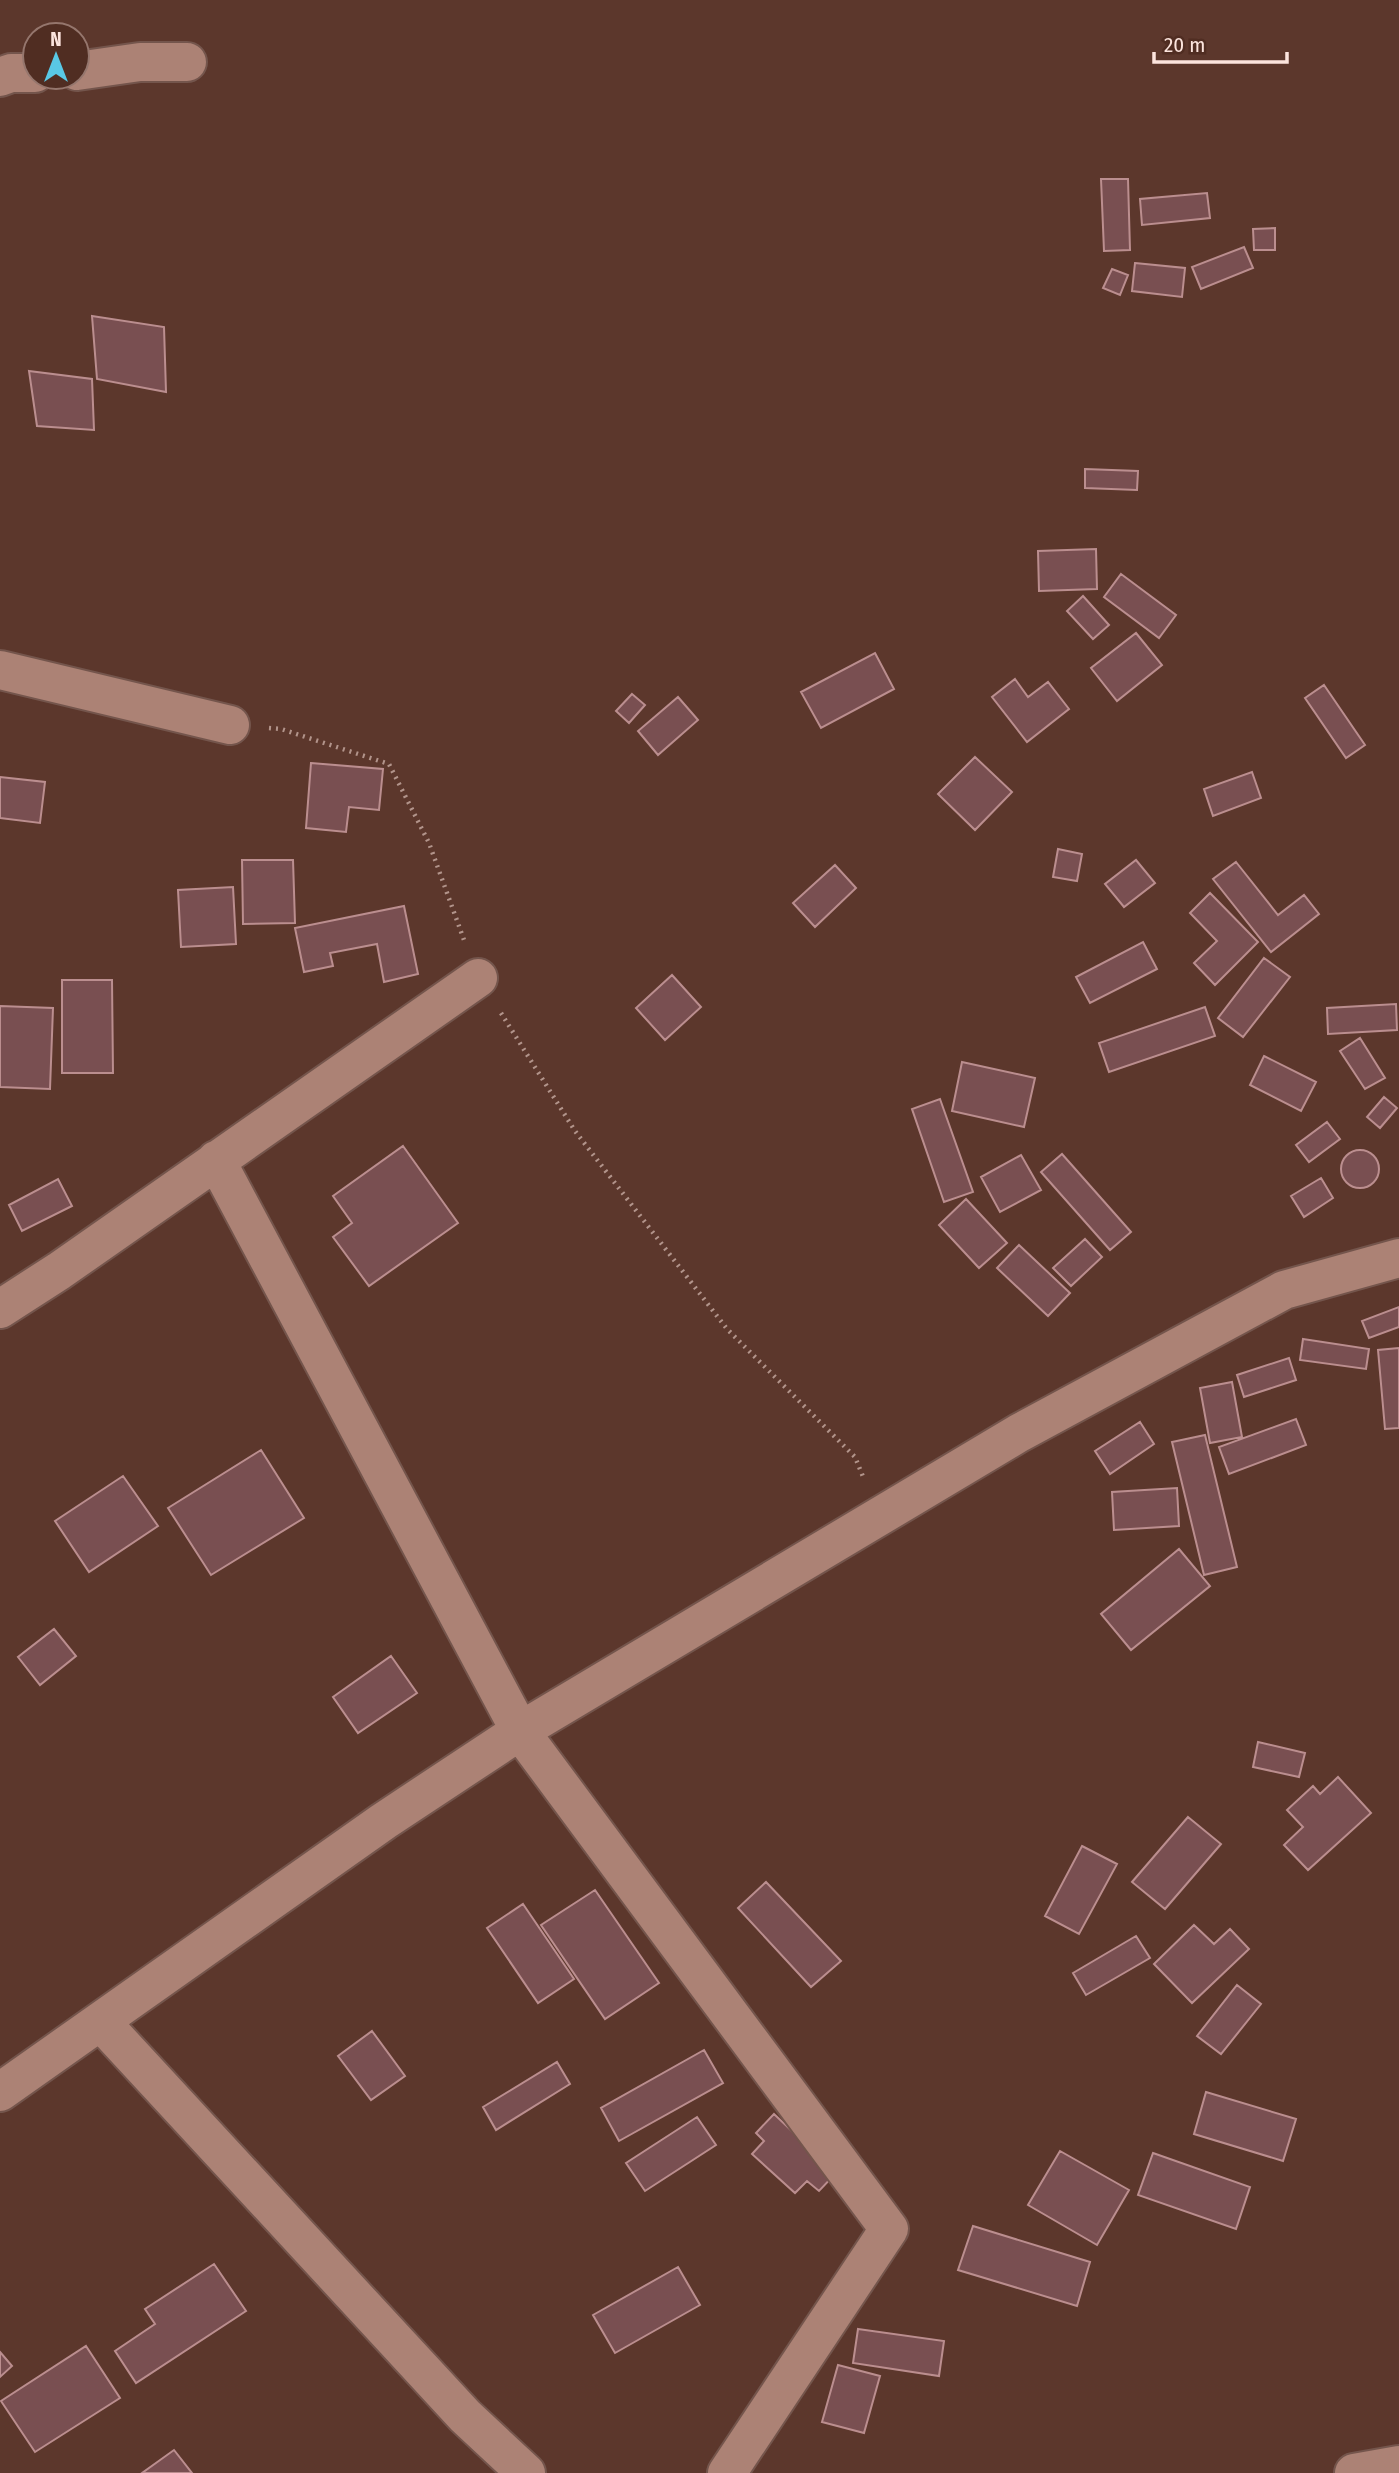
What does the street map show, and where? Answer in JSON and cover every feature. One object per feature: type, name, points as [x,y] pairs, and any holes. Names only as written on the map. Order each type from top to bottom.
[{"type":"street","points":[[91,69],[140,62],[187,62]]},
{"type":"street","points":[[0,77],[21,73]]},
{"type":"street","points":[[0,670],[230,725]]},
{"type":"street","points":[[0,1309],[59,1271],[478,978]]},
{"type":"street","points":[[216,1160],[520,1731],[889,2229],[727,2473]]},
{"type":"street","points":[[0,2092],[102,2023],[384,1821],[520,1731],[1019,1433],[1284,1290],[1399,1258]]},
{"type":"street","points":[[102,2023],[465,2416],[526,2473]]},
{"type":"street","points":[[1353,2473],[1399,2466]]},
{"type":"path","points":[[230,725],[281,729],[388,764],[429,844],[478,978],[575,1131],[727,1329],[855,1457],[880,1518]]},
{"type":"building","points":[[1101,179],[1128,179],[1130,250],[1104,251]]},
{"type":"building","points":[[1207,193],[1210,218],[1142,225],[1140,199]]},
{"type":"building","points":[[1275,228],[1275,250],[1254,250],[1253,229]]},
{"type":"building","points":[[1244,247],[1253,268],[1201,289],[1192,267]]},
{"type":"building","points":[[1135,263],[1185,268],[1182,297],[1132,291]]},
{"type":"building","points":[[1112,269],[1128,275],[1120,295],[1103,288]]},
{"type":"building","points":[[92,316],[164,327],[166,392],[97,379]]},
{"type":"building","points":[[29,371],[92,379],[94,430],[37,426]]},
{"type":"building","points":[[1085,469],[1138,471],[1137,490],[1085,488]]},
{"type":"building","points":[[1096,549],[1097,589],[1039,591],[1038,551]]},
{"type":"building","points":[[1121,574],[1176,615],[1159,638],[1104,597]]},
{"type":"building","points":[[1083,596],[1109,625],[1093,639],[1067,611]]},
{"type":"building","points":[[1136,633],[1162,665],[1117,701],[1091,668]]},
{"type":"building","points":[[875,653],[894,689],[821,728],[801,692]]},
{"type":"building","points":[[1015,679],[1028,697],[1048,682],[1069,709],[1027,742],[992,697]]},
{"type":"building","points":[[1324,685],[1365,745],[1346,758],[1305,698]]},
{"type":"building","points":[[632,694],[645,705],[629,723],[616,711]]},
{"type":"building","points":[[678,697],[698,720],[658,755],[638,731]]},
{"type":"building","points":[[975,757],[1012,792],[975,830],[938,794]]},
{"type":"building","points":[[311,763],[383,769],[379,810],[349,807],[346,832],[306,828]]},
{"type":"building","points":[[1252,772],[1261,798],[1213,816],[1204,789]]},
{"type":"building","points":[[0,777],[45,782],[40,823],[0,818]]},
{"type":"building","points":[[1058,849],[1082,854],[1077,881],[1053,877]]},
{"type":"building","points":[[242,860],[293,860],[295,923],[243,924]]},
{"type":"building","points":[[1136,860],[1155,883],[1124,907],[1105,884]]},
{"type":"building","points":[[1236,862],[1278,915],[1304,895],[1319,914],[1271,952],[1213,879]]},
{"type":"building","points":[[835,865],[856,888],[815,927],[793,903]]},
{"type":"building","points":[[233,887],[236,944],[181,947],[178,890]]},
{"type":"building","points":[[1210,893],[1258,942],[1215,985],[1194,963],[1217,941],[1190,913]]},
{"type":"building","points":[[404,906],[418,974],[384,982],[377,944],[330,953],[333,966],[304,972],[295,928]]},
{"type":"building","points":[[1143,942],[1157,969],[1090,1003],[1076,977]]},
{"type":"building","points":[[1264,958],[1290,977],[1243,1037],[1218,1018]]},
{"type":"building","points":[[672,975],[701,1007],[665,1040],[636,1008]]},
{"type":"building","points":[[62,980],[112,980],[113,1073],[62,1073]]},
{"type":"building","points":[[1396,1004],[1397,1030],[1328,1034],[1327,1008]]},
{"type":"building","points":[[0,1006],[53,1008],[50,1089],[0,1087]]},
{"type":"building","points":[[1205,1007],[1215,1036],[1109,1072],[1099,1043]]},
{"type":"building","points":[[1360,1038],[1385,1078],[1365,1089],[1340,1051]]},
{"type":"building","points":[[1264,1056],[1316,1082],[1301,1111],[1250,1085]]},
{"type":"building","points":[[962,1062],[1035,1078],[1024,1127],[952,1111]]},
{"type":"building","points":[[1384,1097],[1397,1108],[1380,1128],[1367,1117]]},
{"type":"building","points":[[940,1099],[973,1192],[944,1202],[912,1109]]},
{"type":"building","points":[[1327,1122],[1340,1139],[1309,1162],[1296,1145]]},
{"type":"building","points":[[403,1146],[458,1223],[369,1286],[333,1237],[352,1223],[333,1196]]},
{"type":"building","points":[[1360,1150],[1373,1156],[1379,1169],[1373,1182],[1360,1188],[1347,1182],[1341,1169],[1347,1156]]},
{"type":"building","points":[[1062,1154],[1131,1232],[1110,1250],[1041,1172]]},
{"type":"building","points":[[1021,1155],[1041,1190],[1000,1212],[981,1177]]},
{"type":"building","points":[[1321,1178],[1333,1198],[1304,1217],[1291,1196]]},
{"type":"building","points":[[58,1179],[72,1206],[22,1231],[9,1205]]},
{"type":"building","points":[[966,1199],[1007,1243],[979,1268],[939,1225]]},
{"type":"building","points":[[1085,1239],[1102,1257],[1071,1286],[1053,1268]]},
{"type":"building","points":[[1019,1245],[1070,1293],[1048,1316],[997,1268]]},
{"type":"building","points":[[1399,1307],[1399,1327],[1369,1338],[1362,1321]]},
{"type":"building","points":[[1303,1339],[1369,1349],[1366,1369],[1300,1360]]},
{"type":"building","points":[[1399,1348],[1399,1428],[1385,1429],[1378,1350]]},
{"type":"building","points":[[1289,1358],[1296,1380],[1244,1397],[1237,1375]]},
{"type":"building","points":[[1232,1382],[1242,1437],[1210,1443],[1200,1388]]},
{"type":"building","points":[[1296,1419],[1306,1445],[1229,1474],[1219,1447]]},
{"type":"building","points":[[1140,1422],[1154,1444],[1110,1474],[1095,1451]]},
{"type":"building","points":[[1205,1435],[1237,1567],[1204,1575],[1172,1442]]},
{"type":"building","points":[[261,1450],[304,1518],[211,1575],[168,1508]]},
{"type":"building","points":[[123,1476],[158,1526],[89,1572],[55,1521]]},
{"type":"building","points":[[1177,1488],[1179,1526],[1114,1530],[1112,1492]]},
{"type":"building","points":[[1179,1549],[1210,1586],[1131,1650],[1101,1614]]},
{"type":"building","points":[[54,1629],[76,1656],[40,1685],[18,1657]]},
{"type":"building","points":[[391,1656],[417,1693],[358,1733],[333,1697]]},
{"type":"building","points":[[1258,1742],[1305,1753],[1299,1777],[1253,1767]]},
{"type":"building","points":[[1338,1777],[1371,1813],[1308,1870],[1284,1845],[1303,1827],[1287,1810],[1313,1786],[1320,1794]]},
{"type":"building","points":[[1188,1817],[1221,1844],[1165,1909],[1132,1882]]},
{"type":"building","points":[[1082,1846],[1117,1864],[1079,1934],[1045,1916]]},
{"type":"building","points":[[766,1882],[841,1961],[811,1987],[738,1908]]},
{"type":"building","points":[[595,1890],[659,1983],[605,2019],[541,1925]]},
{"type":"building","points":[[523,1904],[574,1979],[538,2003],[487,1928]]},
{"type":"building","points":[[1194,1925],[1214,1944],[1230,1929],[1249,1949],[1192,2003],[1154,1964]]},
{"type":"building","points":[[1136,1936],[1150,1958],[1086,1995],[1073,1973]]},
{"type":"building","points":[[1237,1985],[1261,2004],[1221,2054],[1197,2036]]},
{"type":"building","points":[[372,2031],[405,2076],[371,2100],[338,2056]]},
{"type":"building","points":[[704,2050],[723,2083],[619,2141],[601,2108]]},
{"type":"building","points":[[557,2062],[570,2084],[496,2130],[483,2107]]},
{"type":"building","points":[[1206,2092],[1296,2119],[1283,2161],[1194,2134]]},
{"type":"building","points":[[774,2114],[836,2173],[819,2191],[807,2181],[795,2193],[752,2154],[764,2141],[756,2133]]},
{"type":"building","points":[[697,2117],[716,2145],[645,2191],[626,2163]]},
{"type":"building","points":[[1060,2151],[1129,2190],[1097,2245],[1028,2205]]},
{"type":"building","points":[[1153,2153],[1250,2187],[1236,2229],[1138,2195]]},
{"type":"building","points":[[973,2226],[1090,2262],[1077,2306],[958,2270]]},
{"type":"building","points":[[214,2264],[246,2311],[136,2383],[115,2351],[155,2324],[145,2309]]},
{"type":"building","points":[[678,2267],[700,2305],[615,2353],[593,2315]]},
{"type":"building","points":[[858,2329],[944,2341],[939,2376],[853,2363]]},
{"type":"building","points":[[86,2346],[120,2398],[35,2452],[1,2401]]},
{"type":"building","points":[[0,2352],[12,2366],[0,2377]]},
{"type":"building","points":[[838,2365],[880,2376],[864,2433],[822,2422]]},
{"type":"building","points":[[174,2450],[192,2473],[142,2473]]}]
